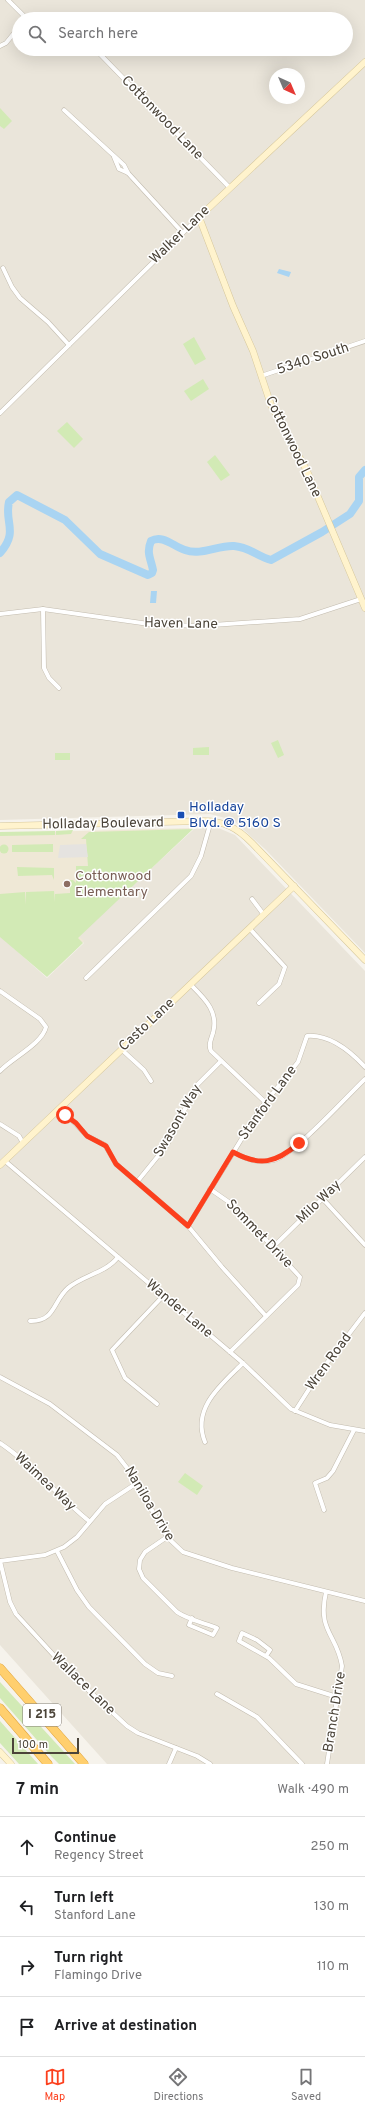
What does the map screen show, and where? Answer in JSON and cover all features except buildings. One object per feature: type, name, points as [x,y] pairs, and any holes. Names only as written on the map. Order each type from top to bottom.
[{"type":"highway","name":"I 215","points":[[0,1668],[84,1764]]},
{"type":"highway","name":"I 215","points":[[0,1708],[48,1764]]},
{"type":"street","points":[[8,0],[19,12]]},
{"type":"street","points":[[0,46],[6,43],[12,36]]},
{"type":"street","name":"Cottonwood Lane","points":[[102,56],[230,187]]},
{"type":"street","name":"Walker Lane","points":[[0,413],[32,383],[182,232],[365,62]]},
{"type":"street","points":[[64,110],[124,165],[128,173],[182,232]]},
{"type":"street","name":"Cottonwood Lane","points":[[199,217],[276,417],[306,471],[365,608]]},
{"type":"street","points":[[3,268],[20,298],[51,325],[69,345]]},
{"type":"street","name":"5340 South","points":[[261,376],[365,341]]},
{"type":"street","name":"Haven Lane","points":[[0,614],[43,609],[149,624],[190,626],[300,619],[361,599]]},
{"type":"street","points":[[43,609],[44,668],[48,678],[59,688]]},
{"type":"street","points":[[86,978],[191,876],[201,856],[211,821]]},
{"type":"street","name":"Holladay Boulevard","points":[[0,826],[211,821],[224,823],[240,832],[365,960]]},
{"type":"street","name":"Casto Lane","points":[[2,1163],[294,886]]},
{"type":"street","points":[[252,899],[264,915]]},
{"type":"street","points":[[250,929],[285,967],[279,984],[259,1003]]},
{"type":"street","points":[[190,984],[206,1001],[212,1011],[214,1026],[209,1047],[221,1061],[265,1102]]},
{"type":"street","points":[[0,991],[40,1019],[46,1026],[45,1031],[30,1046],[0,1071]]},
{"type":"street","name":"Stanford Lane","points":[[188,1226],[210,1188],[265,1102],[298,1062],[307,1036],[313,1036],[345,1048],[365,1067]]},
{"type":"street","points":[[121,1050],[144,1070],[151,1081]]},
{"type":"street","name":"Swasont Way","points":[[137,1182],[167,1144],[197,1085],[221,1061]]},
{"type":"street","points":[[233,1152],[256,1161],[267,1161],[282,1156],[299,1143],[365,1078]]},
{"type":"street","points":[[59,1109],[76,1123],[87,1136],[106,1146],[116,1164],[188,1226],[266,1316]]},
{"type":"street","points":[[0,1124],[19,1136],[23,1142]]},
{"type":"street","name":"Milo Way","points":[[273,1247],[365,1157]]},
{"type":"street","name":"Wander Lane","points":[[2,1163],[164,1295],[243,1363],[282,1402],[295,1411],[330,1426],[365,1431]]},
{"type":"street","name":"Sommet Drive","points":[[210,1188],[236,1208],[298,1274],[300,1279],[298,1285],[230,1352]]},
{"type":"street","points":[[322,1198],[365,1245]]},
{"type":"street","points":[[30,1321],[39,1321],[45,1317],[69,1287],[110,1266],[118,1257]]},
{"type":"street","points":[[157,1404],[125,1378],[112,1350],[164,1295]]},
{"type":"street","name":"Wren Road","points":[[295,1411],[320,1372],[365,1313]]},
{"type":"street","points":[[205,1442],[202,1432],[202,1423],[207,1401],[243,1363]]},
{"type":"street","name":"Naniloa Drive","points":[[0,1377],[50,1404],[110,1448],[125,1464],[137,1483],[166,1537],[179,1549],[190,1555],[326,1592],[365,1601]]},
{"type":"street","points":[[324,1510],[315,1483],[327,1478],[333,1472],[354,1430]]},
{"type":"street","name":"Waimea Way","points":[[0,1444],[24,1461],[65,1501],[89,1521]]},
{"type":"street","points":[[0,1561],[41,1556],[57,1551],[74,1540],[108,1501],[137,1483]]},
{"type":"street","points":[[166,1537],[145,1552],[140,1560],[139,1569],[143,1578],[174,1610],[181,1615],[192,1618],[217,1628],[214,1635],[189,1625],[192,1618]]},
{"type":"street","points":[[57,1551],[86,1604],[145,1664],[160,1674],[172,1676]]},
{"type":"street","name":"Wallace Lane","points":[[0,1561],[12,1606],[24,1624],[71,1674],[127,1726],[138,1733],[197,1756],[210,1764]]},
{"type":"street","name":"Branch Drive","points":[[326,1592],[323,1609],[324,1622],[340,1655],[342,1666],[327,1764]]},
{"type":"street","points":[[267,1657],[270,1650],[257,1640],[242,1633],[238,1641],[267,1657],[296,1684],[337,1697]]},
{"type":"street","points":[[217,1694],[257,1717],[302,1764]]},
{"type":"street","points":[[169,1764],[176,1748]]},
{"type":"street","points":[[0,1752],[11,1764]]},
{"type":"shaded area","points":[[0,0],[365,0],[365,953],[266,850],[233,820],[210,814],[0,820]]},
{"type":"shaded area","points":[[216,827],[235,835],[365,971],[365,1764],[107,1764],[0,1645],[0,936],[47,978],[84,943],[77,937],[194,829]]},
{"type":"shaded area","name":"Cottonwood Elementary","points":[[193,828],[79,936],[84,941],[54,971],[0,935],[0,833]]},
{"type":"shaded area","points":[[86,844],[88,857],[58,858],[60,845]]},
{"type":"green space","points":[[0,108],[12,121],[4,129],[0,126]]},
{"type":"green space","points":[[194,337],[206,359],[195,365],[183,344]]},
{"type":"green space","points":[[203,379],[209,389],[191,401],[184,391]]},
{"type":"green space","points":[[67,422],[83,439],[74,448],[57,431]]},
{"type":"green space","points":[[215,455],[230,475],[221,481],[207,462]]},
{"type":"green space","points":[[278,740],[284,755],[278,758],[271,743]]},
{"type":"green space","points":[[209,747],[209,755],[193,755],[193,748]]},
{"type":"green space","points":[[55,753],[70,753],[70,760],[55,760]]},
{"type":"green space","name":"Cottonwood Elementary","points":[[193,829],[78,938],[83,943],[47,977],[0,937],[0,894],[25,892],[26,905],[26,892],[54,891],[55,902],[55,894],[70,893],[70,880],[73,880],[76,883],[76,866],[88,866],[86,839],[81,839],[89,832]]},
{"type":"green space","points":[[73,830],[71,834],[56,835],[56,831]]},
{"type":"green space","points":[[55,831],[55,835],[0,836],[0,832]]},
{"type":"green space","points":[[53,844],[53,852],[12,852],[12,845]]},
{"type":"green space","points":[[2,845],[6,845],[8,849],[6,853],[2,853],[0,851],[0,847]]},
{"type":"green space","points":[[17,867],[54,868],[54,880],[52,875],[18,876]]},
{"type":"green space","points":[[185,1473],[203,1486],[197,1495],[178,1482]]},
{"type":"green space","points":[[0,1682],[75,1764],[59,1764],[51,1756],[0,1698]]},
{"type":"green space","points":[[0,1721],[38,1764],[19,1764],[0,1743]]},
{"type":"water","points":[[279,269],[291,272],[289,277],[277,273]]},
{"type":"water","points":[[151,591],[157,591],[156,603],[150,603]]},
{"type":"waterway","points":[[0,553],[9,539],[9,502],[17,495],[65,520],[100,554],[148,575],[152,573],[153,570],[149,556],[149,549],[151,541],[155,539],[164,540],[191,552],[234,546],[249,550],[271,560],[322,532],[350,514],[359,501],[359,477],[365,470]]},
{"type":"place","name":"Holladay Blvd. @ 5160 S","points":[[181,815]]},
{"type":"place","name":"Cottonwood Elementary","points":[[67,884]]},
{"type":"route","points":[[65,1115],[76,1123],[87,1136],[106,1146],[116,1164],[188,1226],[233,1152],[250,1160],[267,1161],[282,1156],[299,1143]]}]
